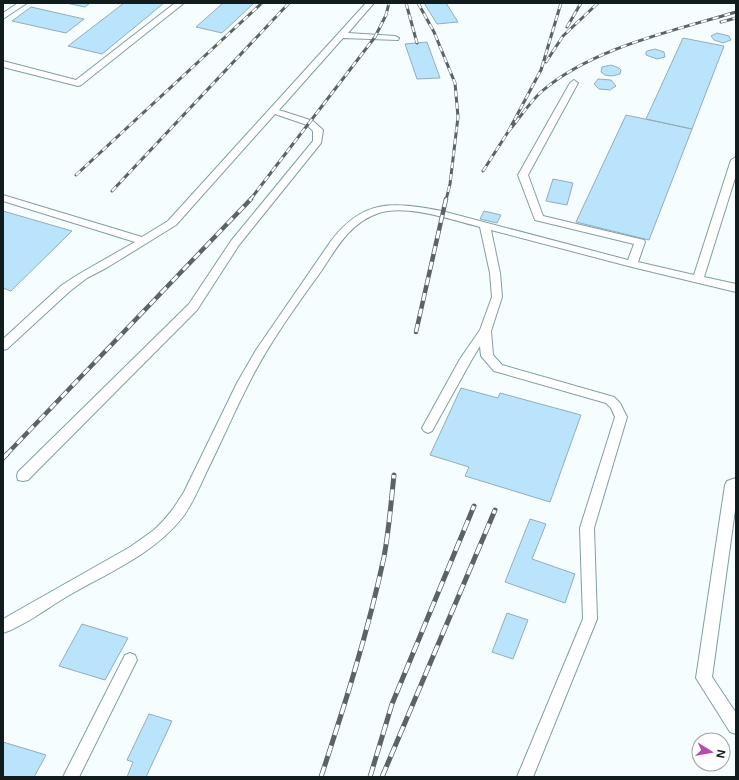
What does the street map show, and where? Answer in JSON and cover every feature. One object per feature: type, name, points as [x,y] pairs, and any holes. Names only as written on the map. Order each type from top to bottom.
[{"type":"lane","points":[[3,17],[23,3]]},
{"type":"lane","points":[[3,64],[78,83],[180,3]]},
{"type":"lane","points":[[3,346],[66,288],[83,276],[172,223],[370,3]]},
{"type":"lane","points":[[342,35],[395,38]]},
{"type":"lane","points":[[574,83],[524,174],[539,218],[640,242],[632,264]]},
{"type":"lane","points":[[23,476],[193,307],[235,243],[318,141],[318,130],[310,123],[274,110]]},
{"type":"lane","points":[[698,279],[736,160]]},
{"type":"lane","points":[[3,198],[144,241]]},
{"type":"lane","points":[[3,627],[42,603],[135,551],[162,530],[178,513],[261,350],[296,297],[347,227],[370,212],[384,208],[398,207],[442,214],[632,264],[736,288]]},
{"type":"lane","points":[[428,428],[466,359],[485,331],[497,296],[495,273],[485,225]]},
{"type":"lane","points":[[485,331],[486,356],[498,368],[610,400],[616,406],[621,417],[587,528],[590,619],[525,777]]},
{"type":"lane","points":[[736,483],[732,485],[704,678],[736,727]]},
{"type":"lane","points":[[71,777],[130,660]]},
{"type":"building","points":[[66,3],[90,3],[85,7]]},
{"type":"building","points":[[124,3],[164,3],[102,54],[68,46]]},
{"type":"building","points":[[223,3],[254,3],[222,33],[196,27]]},
{"type":"building","points":[[424,3],[446,3],[458,22],[437,24]]},
{"type":"building","points":[[31,7],[84,19],[66,33],[12,21]]},
{"type":"building","points":[[717,33],[729,36],[731,40],[723,43],[714,40],[711,36]]},
{"type":"building","points":[[683,38],[724,46],[692,129],[646,119]]},
{"type":"building","points":[[427,42],[440,78],[417,79],[405,44]]},
{"type":"building","points":[[655,49],[664,52],[665,57],[657,59],[646,55],[647,51]]},
{"type":"building","points":[[611,65],[621,70],[620,74],[612,76],[605,75],[601,72],[602,67]]},
{"type":"building","points":[[598,79],[611,80],[616,86],[610,90],[599,89],[594,84]]},
{"type":"building","points":[[626,115],[692,129],[649,240],[576,222]]},
{"type":"building","points":[[553,179],[573,183],[567,205],[546,201]]},
{"type":"building","points":[[3,211],[72,231],[11,291],[3,288]]},
{"type":"building","points":[[484,211],[501,215],[497,223],[480,219]]},
{"type":"building","points":[[461,388],[498,398],[500,393],[581,415],[550,502],[465,476],[469,467],[430,455]]},
{"type":"building","points":[[530,519],[546,524],[532,559],[575,574],[565,603],[505,582]]},
{"type":"building","points":[[507,613],[528,620],[513,659],[492,652]]},
{"type":"building","points":[[82,624],[128,638],[105,680],[59,666]]},
{"type":"building","points":[[149,714],[172,721],[146,777],[127,777],[133,762],[127,760]]},
{"type":"building","points":[[3,742],[46,755],[34,777],[3,777]]},
{"type":"railway","points":[[76,175],[262,3]]},
{"type":"railway","points":[[112,191],[289,3]]},
{"type":"railway","points":[[250,200],[375,37],[386,15],[389,3]]},
{"type":"railway","points":[[406,3],[417,43]]},
{"type":"railway","points":[[418,3],[434,32],[455,83],[458,117],[450,184],[446,200]]},
{"type":"railway","points":[[508,132],[541,70],[561,3]]},
{"type":"railway","points":[[567,27],[581,3]]},
{"type":"railway","points":[[546,62],[563,36],[598,3]]},
{"type":"railway","points":[[508,132],[541,92],[561,77],[584,64],[608,52],[660,34],[736,12]]},
{"type":"railway","points":[[721,22],[736,18]]},
{"type":"railway","points":[[483,171],[508,132]]},
{"type":"railway","points":[[6,455],[251,199]]},
{"type":"railway","points":[[416,332],[446,199]]},
{"type":"railway","points":[[3,458],[6,455]]},
{"type":"railway","points":[[321,777],[356,668],[378,585],[386,547],[394,475]]},
{"type":"railway","points":[[370,777],[392,704],[474,506]]},
{"type":"railway","points":[[382,777],[495,510]]}]
